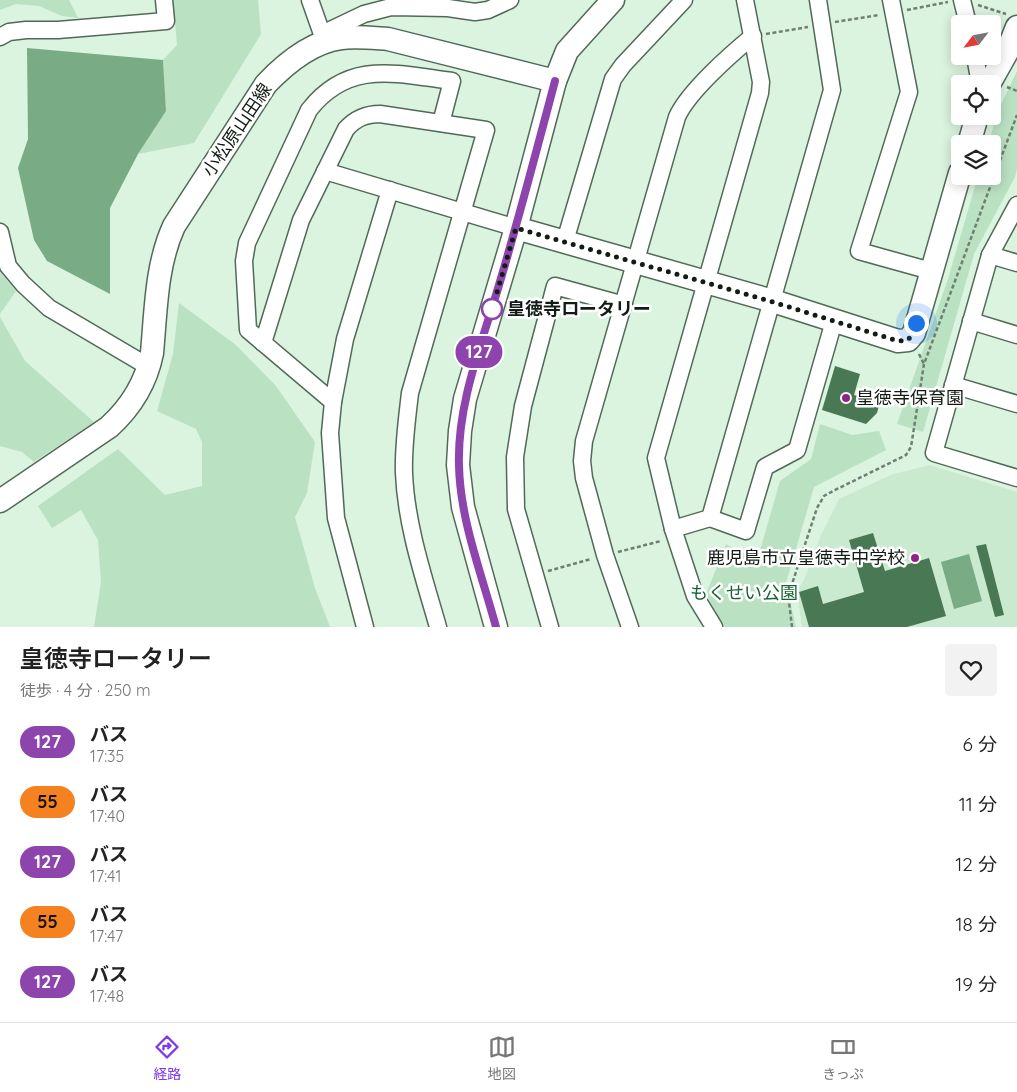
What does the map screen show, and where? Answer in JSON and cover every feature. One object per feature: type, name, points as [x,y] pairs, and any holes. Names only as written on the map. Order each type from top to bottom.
[{"type":"street","points":[[0,37],[9,32],[26,30],[58,30],[166,21],[164,0]]},
{"type":"street","points":[[310,0],[323,39],[364,14],[391,8],[448,8],[474,12],[488,10],[510,0]]},
{"type":"street","points":[[496,627],[463,507],[459,456],[460,431],[465,400],[516,228],[555,81],[567,52],[613,0]]},
{"type":"street","points":[[565,241],[613,79],[623,65],[684,0]]},
{"type":"street","points":[[714,627],[694,596],[674,534],[656,458],[704,282],[760,93],[760,82],[746,0]]},
{"type":"street","points":[[710,518],[832,90],[818,0]]},
{"type":"street","points":[[968,2],[968,15]]},
{"type":"street","points":[[892,6],[909,92],[859,251],[931,271]]},
{"type":"street","points":[[994,75],[1007,52],[1013,21]]},
{"type":"street","points":[[630,627],[606,555],[584,478],[582,461],[584,440],[682,105],[736,50],[753,36]]},
{"type":"street","name":"小松原山田線","points":[[0,501],[115,421],[122,415],[141,387],[149,367],[160,269],[166,242],[174,226],[266,84],[284,65],[323,39],[388,39],[555,81]]},
{"type":"street","points":[[333,402],[248,330],[244,261],[247,243],[309,110],[322,94],[342,82],[367,74],[387,72],[452,81],[441,123]]},
{"type":"street","points":[[263,343],[296,233],[325,171],[346,129],[351,123],[368,114],[380,114],[486,130],[410,393],[405,444],[404,474],[408,508],[438,627]]},
{"type":"street","points":[[325,171],[773,302],[898,341],[908,340],[914,332],[956,185]]},
{"type":"street","points":[[365,627],[336,518],[330,433],[333,402],[345,339],[390,190]]},
{"type":"street","points":[[1017,205],[990,255],[934,453],[1017,478]]},
{"type":"street","points":[[0,232],[8,266],[23,284],[49,308],[149,367]]},
{"type":"street","points":[[990,255],[1017,263]]},
{"type":"street","points":[[550,627],[516,509],[515,457],[523,406],[555,286],[624,305]]},
{"type":"street","points":[[674,534],[710,518],[746,531],[765,467],[797,450],[834,321]]},
{"type":"street","points":[[971,321],[1017,335]]},
{"type":"street","points":[[954,385],[1017,404]]},
{"type":"path","points":[[753,36],[822,25],[892,6],[957,0]]},
{"type":"path","points":[[968,2],[1013,21]]},
{"type":"path","points":[[792,627],[789,602],[792,584],[816,508],[824,496],[832,490],[906,455],[911,447],[924,364],[1017,115]]},
{"type":"path","points":[[916,348],[924,364]]},
{"type":"path","points":[[535,575],[674,534]]},
{"type":"shaded area","points":[[27,48],[163,60],[166,111],[138,154],[110,208],[110,294],[47,261],[34,240],[18,168],[28,139]]},
{"type":"shaded area","name":"鹿児島市立皇徳寺中学校","points":[[930,465],[1017,492],[1017,627],[802,627],[797,591],[804,580],[821,535],[839,499],[893,474]]},
{"type":"shaded area","points":[[969,554],[982,601],[954,609],[941,562]]},
{"type":"green space","points":[[0,0],[69,0],[78,18],[62,16],[39,6],[16,4],[0,10]]},
{"type":"green space","points":[[173,0],[258,0],[261,34],[194,143],[138,154],[166,111],[163,60],[177,45]]},
{"type":"green space","points":[[1017,71],[1017,169],[1015,177],[974,254],[923,432],[897,424],[948,279],[975,185],[1001,185],[1001,135],[991,135],[994,125],[1001,125],[1001,105]]},
{"type":"green space","points":[[0,272],[16,291],[0,314]]},
{"type":"green space","points":[[179,303],[236,345],[276,386],[315,442],[307,493],[295,517],[315,588],[330,627],[94,627],[101,582],[98,540],[81,510],[52,528],[38,506],[118,449],[165,495],[202,486],[202,442],[196,429],[157,411],[173,354]]},
{"type":"green space","points":[[0,317],[25,361],[94,422],[34,462],[22,452],[0,446]]},
{"type":"green space","name":"もくせい公園","points":[[820,424],[852,435],[879,431],[886,450],[814,487],[786,583],[796,627],[723,627],[706,594],[726,544],[757,561],[780,481],[811,459]]},
{"type":"building","points":[[835,366],[860,374],[854,395],[880,402],[877,413],[866,424],[822,410]]},
{"type":"building","points":[[873,533],[885,571],[929,558],[946,616],[907,627],[809,627],[799,592],[818,586],[823,604],[864,592],[849,540]]},
{"type":"building","points":[[986,544],[1004,615],[995,617],[976,546]]},
{"type":"bus line","name":"127","points":[[496,627],[463,507],[458,465],[460,431],[465,400],[516,228],[555,81]]},
{"type":"place","name":"皇徳寺ロータリー","points":[[492,309]]},
{"type":"place","name":"皇徳寺保育園","points":[[846,398]]},
{"type":"place","name":"鹿児島市立皇徳寺中学校","points":[[915,558]]},
{"type":"route","points":[[492,309],[516,228],[773,302],[898,341],[908,340],[914,332],[916,323]]}]
